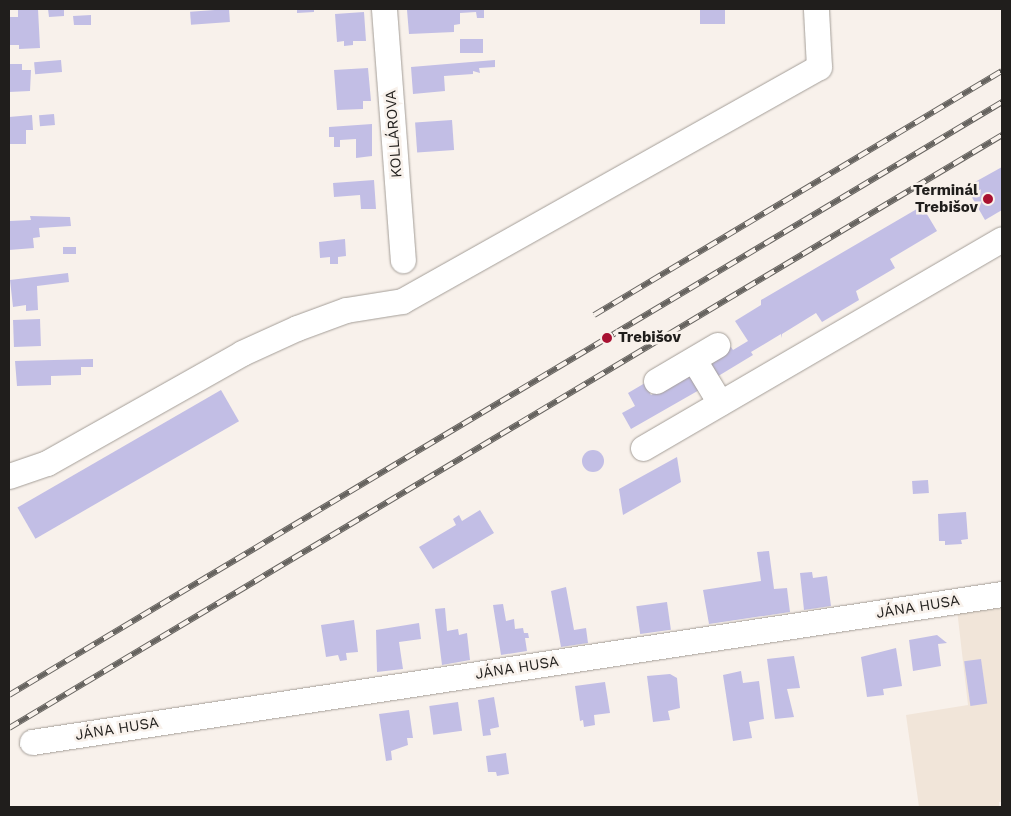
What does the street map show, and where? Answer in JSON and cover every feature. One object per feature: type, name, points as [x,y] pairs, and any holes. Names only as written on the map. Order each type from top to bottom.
[{"type":"street","name":"KOLLÁROVA","points":[[384,9],[403,260]]},
{"type":"street","points":[[9,476],[47,463],[242,353],[297,328],[346,310],[402,301],[819,67],[817,21]]},
{"type":"street","points":[[642,448],[1002,247]]},
{"type":"street","points":[[656,381],[717,345]]},
{"type":"street","points":[[694,360],[720,403]]},
{"type":"street","name":"JÁNA HUSA","points":[[32,742],[1002,594]]},
{"type":"shaded area","points":[[1002,594],[1002,802],[999,802],[999,807],[919,807],[906,715],[968,705],[956,601]]},
{"type":"building","points":[[18,9],[38,9],[40,48],[19,49],[19,45],[9,45],[9,17],[18,17]]},
{"type":"building","points":[[48,9],[64,9],[64,16],[49,17]]},
{"type":"building","points":[[229,9],[230,22],[191,25],[190,12]]},
{"type":"building","points":[[297,9],[314,9],[314,12],[297,13]]},
{"type":"building","points":[[484,9],[484,18],[477,18],[476,12],[460,13],[460,24],[454,25],[454,32],[409,34],[407,10]]},
{"type":"building","points":[[700,9],[725,9],[725,24],[700,24]]},
{"type":"building","points":[[364,12],[366,41],[353,41],[353,45],[344,46],[344,41],[337,42],[335,14]]},
{"type":"building","points":[[91,15],[91,25],[74,25],[73,16]]},
{"type":"building","points":[[460,39],[483,39],[483,53],[460,53]]},
{"type":"building","points":[[61,60],[62,72],[35,74],[34,62]]},
{"type":"building","points":[[495,60],[495,67],[479,68],[480,73],[473,71],[473,74],[444,76],[445,91],[413,94],[411,67]]},
{"type":"building","points":[[9,64],[22,64],[22,70],[31,70],[30,91],[9,92]]},
{"type":"building","points":[[368,68],[371,101],[363,101],[363,109],[337,110],[334,70]]},
{"type":"building","points":[[54,114],[55,125],[40,126],[39,115]]},
{"type":"building","points":[[32,115],[33,130],[26,130],[26,144],[9,144],[9,117]]},
{"type":"building","points":[[452,120],[454,150],[417,153],[415,123]]},
{"type":"building","points":[[372,124],[372,156],[356,158],[356,139],[340,140],[340,147],[334,147],[334,137],[329,137],[329,127]]},
{"type":"building","name":"Terminál Trebišov","points":[[1002,167],[1002,210],[985,220],[966,187]]},
{"type":"building","points":[[374,180],[376,209],[361,209],[360,195],[334,197],[333,183]]},
{"type":"building","points":[[922,206],[937,231],[890,259],[895,268],[856,291],[859,300],[822,322],[816,313],[782,334],[782,338],[781,334],[751,352],[753,355],[715,378],[706,364],[731,347],[733,350],[748,341],[735,321],[761,305],[761,300]]},
{"type":"building","points":[[30,216],[70,217],[71,226],[39,228],[40,237],[33,238],[34,248],[9,250],[9,221],[31,220]]},
{"type":"building","points":[[345,239],[346,256],[338,257],[338,264],[330,264],[330,257],[320,258],[319,242]]},
{"type":"building","points":[[63,247],[76,247],[76,254],[63,254]]},
{"type":"building","points":[[68,273],[69,282],[37,286],[38,310],[26,311],[26,305],[13,307],[10,280]]},
{"type":"building","points":[[40,319],[41,346],[14,347],[13,320]]},
{"type":"building","points":[[93,359],[93,367],[81,367],[81,375],[51,376],[51,385],[17,386],[15,361]]},
{"type":"building","points":[[692,372],[701,389],[631,429],[622,413],[635,406],[628,393],[645,383],[651,395]]},
{"type":"building","points":[[221,390],[239,421],[35,539],[17,508]]},
{"type":"building","points":[[593,450],[601,453],[604,461],[601,469],[593,472],[585,469],[582,461],[585,453]]},
{"type":"building","points":[[677,457],[681,482],[623,515],[619,489]]},
{"type":"building","points":[[928,480],[929,493],[913,494],[912,481]]},
{"type":"building","points":[[480,510],[494,533],[433,569],[419,547],[456,525],[453,519],[459,515],[462,521]]},
{"type":"building","points":[[966,512],[968,539],[961,540],[962,544],[945,545],[945,541],[939,541],[938,514]]},
{"type":"building","points":[[769,551],[774,589],[787,588],[790,612],[709,624],[703,590],[761,581],[757,552]]},
{"type":"building","points":[[812,572],[813,578],[827,576],[831,606],[804,610],[800,573]]},
{"type":"building","points":[[566,587],[574,630],[586,628],[588,643],[561,647],[551,591]]},
{"type":"building","points":[[667,602],[671,630],[640,634],[636,606]]},
{"type":"building","points":[[503,604],[506,621],[514,619],[515,629],[523,628],[524,633],[528,633],[529,638],[525,638],[527,651],[501,655],[493,605]]},
{"type":"building","points":[[445,608],[447,631],[458,629],[459,635],[467,633],[470,660],[442,665],[435,609]]},
{"type":"building","points":[[354,620],[358,652],[346,653],[347,660],[340,661],[338,655],[326,657],[321,625]]},
{"type":"building","points":[[419,623],[421,639],[399,642],[403,669],[377,672],[376,630]]},
{"type":"building","points":[[937,635],[947,643],[938,644],[941,666],[913,671],[909,640]]},
{"type":"building","points":[[896,648],[902,686],[883,689],[884,695],[867,697],[861,657]]},
{"type":"building","points":[[794,656],[800,688],[787,689],[794,717],[775,719],[767,659]]},
{"type":"building","points":[[981,659],[987,704],[970,706],[964,661]]},
{"type":"building","points":[[741,671],[743,683],[759,681],[764,719],[749,722],[752,738],[733,741],[723,675]]},
{"type":"building","points":[[670,674],[677,678],[680,708],[668,711],[670,720],[653,722],[647,676]]},
{"type":"building","points":[[605,682],[610,713],[594,715],[595,725],[584,727],[583,720],[580,721],[575,686]]},
{"type":"building","points":[[494,697],[499,727],[490,729],[491,735],[483,736],[478,700]]},
{"type":"building","points":[[458,702],[462,731],[433,735],[429,706]]},
{"type":"building","points":[[409,710],[413,738],[407,738],[408,745],[391,751],[392,760],[386,761],[379,714]]},
{"type":"building","points":[[506,753],[509,774],[497,776],[496,772],[488,772],[486,756]]},
{"type":"railway","points":[[594,315],[1002,71]]},
{"type":"railway","points":[[9,695],[1002,102]]},
{"type":"railway","points":[[9,728],[1002,135]]},
{"type":"place","name":"Terminál Trebišov","points":[[988,199]]},
{"type":"place","name":"Trebišov","points":[[607,338]]}]
